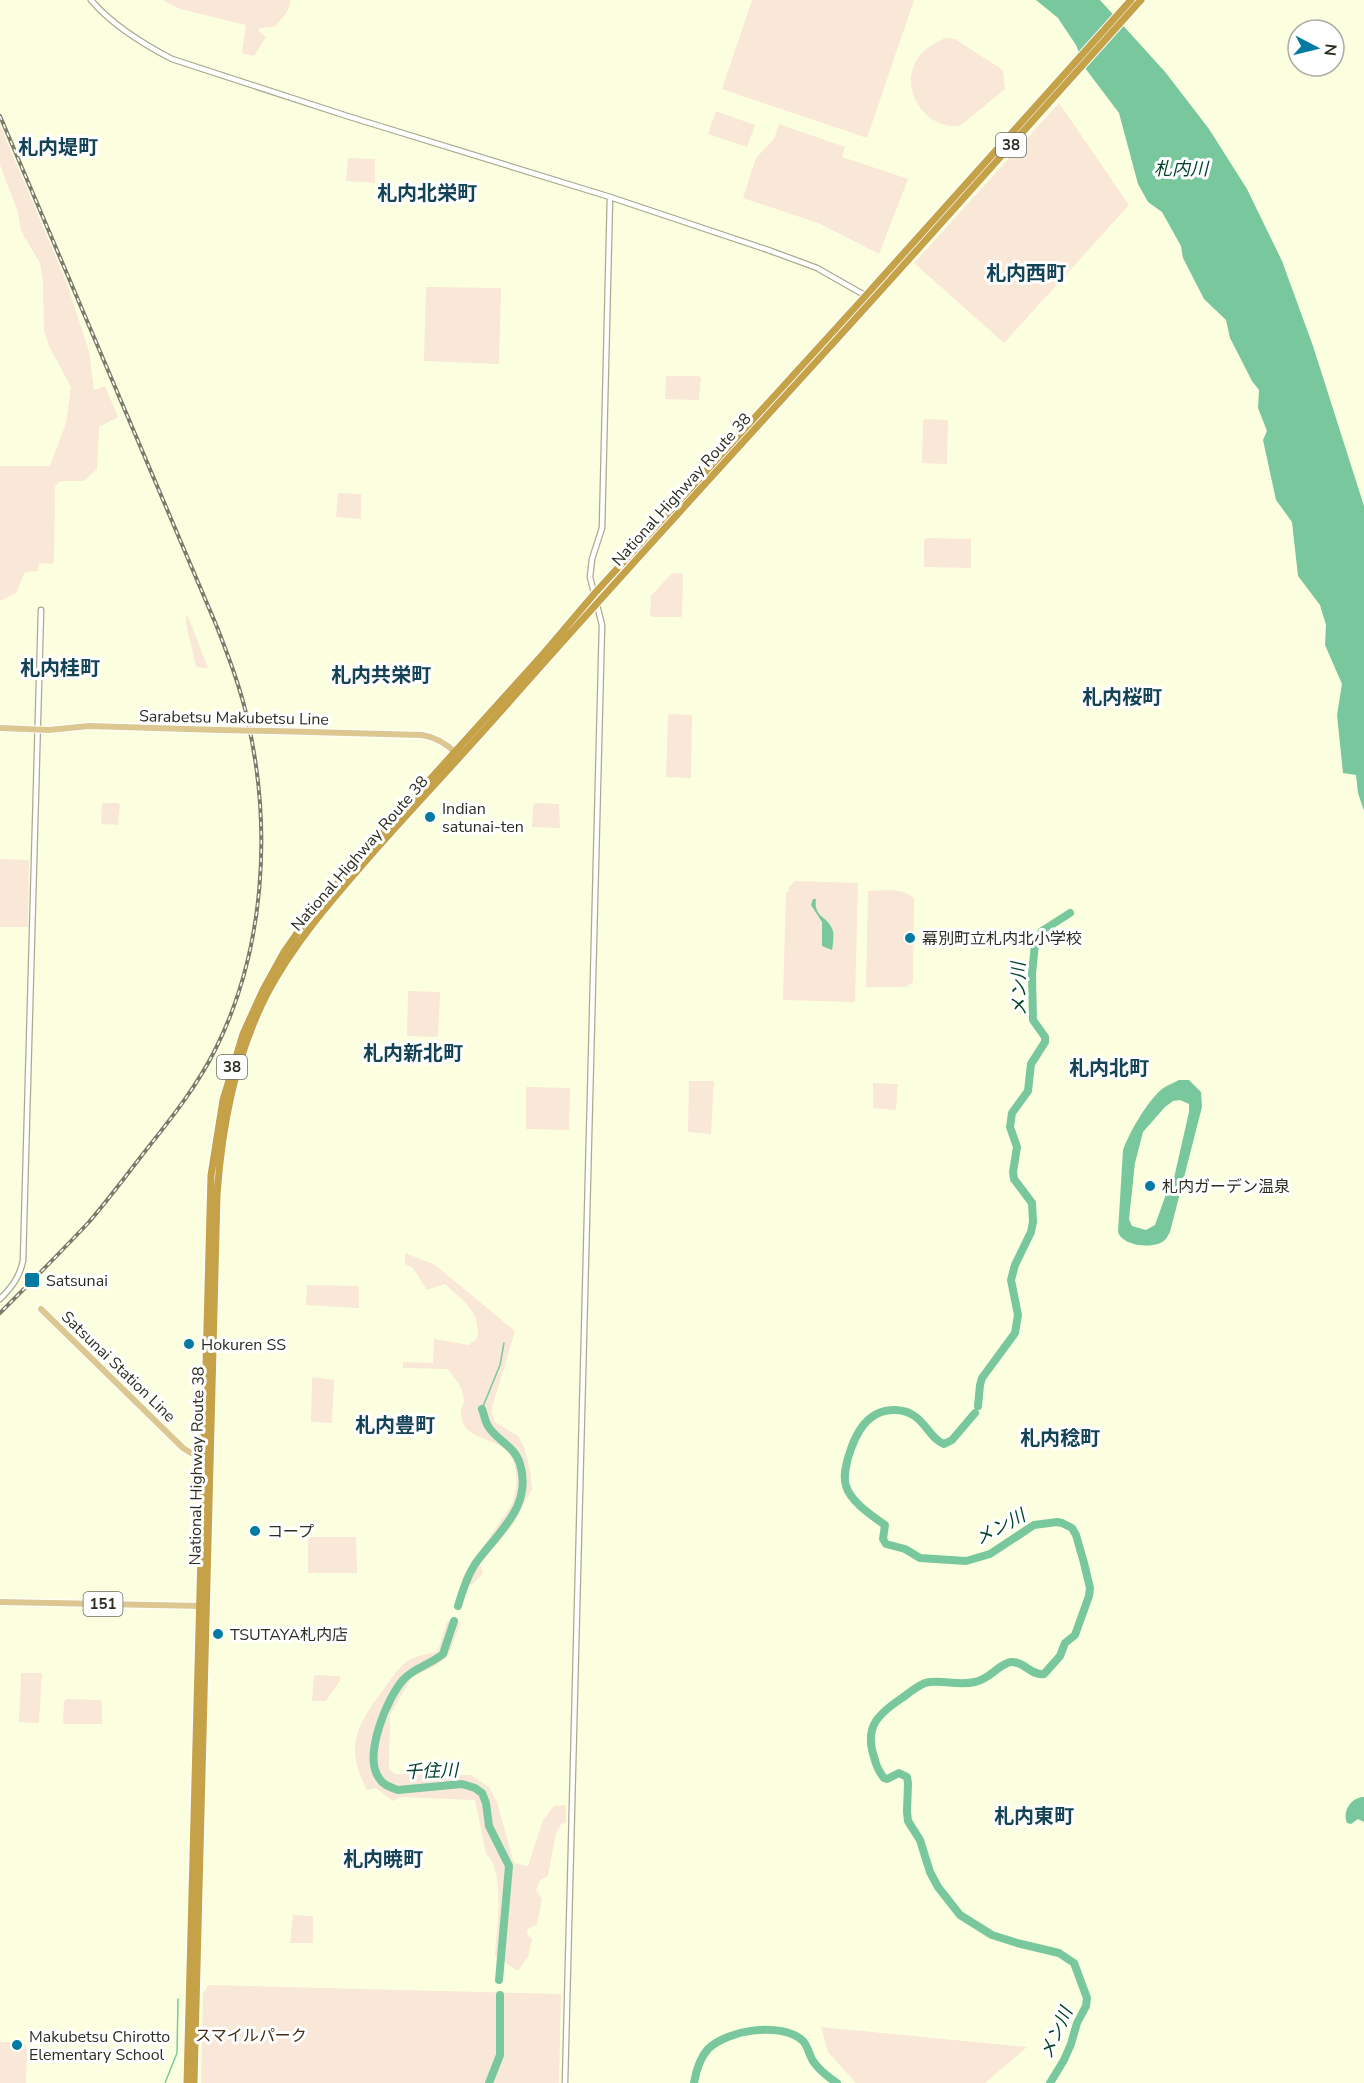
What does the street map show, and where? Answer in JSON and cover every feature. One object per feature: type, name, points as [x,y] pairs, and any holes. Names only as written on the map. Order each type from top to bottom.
[{"type":"highway","name":"National Highway Route 38","points":[[878,288],[1131,0]]},
{"type":"highway","name":"National Highway Route 38","points":[[187,2083],[215,1231],[220,1153],[229,1102],[249,1036],[273,984],[315,920],[457,754],[596,597],[1141,0]]},
{"type":"highway","name":"National Highway Route 38","points":[[194,2083],[203,1606]]},
{"type":"main road","name":"Sarabetsu Makubetsu Line","points":[[0,728],[38,729],[89,726],[422,735],[437,739],[457,754]]},
{"type":"main road","name":"Satsunai Station Line","points":[[41,1309],[183,1448],[191,1453],[207,1454]]},
{"type":"main road","name":"151","points":[[0,1602],[203,1606]]},
{"type":"street","points":[[91,0],[102,12],[130,34],[172,59],[610,197],[799,261],[839,279],[869,298]]},
{"type":"street","points":[[565,2083],[602,625],[590,577],[592,560],[602,528],[610,197]]},
{"type":"street","points":[[0,1299],[14,1285],[21,1272],[23,1261],[41,610]]},
{"type":"green space","points":[[163,0],[290,0],[290,4],[283,18],[274,27],[259,28],[259,31],[266,37],[254,56],[242,53],[246,25],[180,9]]},
{"type":"green space","points":[[752,0],[914,0],[867,138],[722,89]]},
{"type":"green space","points":[[945,38],[955,39],[1003,70],[1005,89],[960,126],[935,121],[918,105],[913,94],[911,82],[918,58],[927,49]]},
{"type":"green space","points":[[1059,103],[1129,205],[1004,343],[914,263]]},
{"type":"green space","points":[[716,111],[755,125],[747,147],[708,134]]},
{"type":"green space","points":[[779,124],[845,147],[842,157],[908,179],[879,254],[818,223],[743,198],[756,158],[774,139]]},
{"type":"green space","points":[[0,125],[66,281],[89,351],[94,390],[105,386],[118,417],[99,427],[97,469],[84,481],[60,481],[55,486],[54,562],[52,564],[39,563],[38,571],[25,572],[16,593],[0,601],[0,466],[50,466],[66,423],[71,387],[49,346],[44,331],[43,283],[40,263],[21,231],[18,212],[0,165]]},
{"type":"green space","points":[[348,158],[375,159],[375,183],[346,181]]},
{"type":"green space","points":[[426,287],[501,288],[499,364],[424,361]]},
{"type":"green space","points":[[666,376],[699,376],[701,378],[699,400],[665,399]]},
{"type":"green space","points":[[925,419],[948,420],[947,464],[922,463],[923,421]]},
{"type":"green space","points":[[338,493],[361,494],[361,519],[336,517]]},
{"type":"green space","points":[[927,538],[971,539],[971,568],[924,567],[924,540]]},
{"type":"green space","points":[[672,573],[683,574],[682,617],[652,617],[650,615],[651,596]]},
{"type":"green space","points":[[187,614],[208,668],[196,667],[186,623]]},
{"type":"green space","points":[[669,714],[692,716],[691,778],[666,777]]},
{"type":"green space","points":[[102,803],[120,805],[118,825],[101,824]]},
{"type":"green space","points":[[535,803],[559,804],[560,828],[532,827]]},
{"type":"green space","points":[[0,859],[29,860],[28,927],[0,927]]},
{"type":"green space","points":[[795,881],[858,883],[855,1002],[783,1000],[786,892],[789,892],[789,887]]},
{"type":"green space","points":[[868,891],[899,891],[914,899],[913,982],[906,987],[866,987]]},
{"type":"green space","points":[[408,991],[440,992],[438,1037],[408,1036]]},
{"type":"green space","points":[[689,1081],[714,1081],[711,1134],[688,1132]]},
{"type":"green space","points":[[873,1083],[898,1084],[896,1110],[873,1108]]},
{"type":"green space","points":[[526,1087],[570,1088],[569,1130],[526,1129]]},
{"type":"green space","points":[[405,1253],[435,1265],[515,1331],[491,1411],[495,1422],[518,1436],[525,1449],[532,1489],[512,1526],[480,1564],[483,1573],[472,1585],[461,1579],[512,1504],[516,1488],[516,1471],[511,1456],[506,1450],[473,1434],[466,1428],[461,1414],[464,1401],[461,1388],[447,1369],[403,1368],[403,1362],[433,1363],[434,1339],[468,1345],[477,1339],[478,1330],[477,1321],[470,1308],[445,1284],[427,1290],[413,1268],[405,1264]]},
{"type":"green space","points":[[307,1285],[359,1286],[359,1308],[306,1305]]},
{"type":"green space","points":[[313,1377],[334,1380],[332,1423],[311,1421]]},
{"type":"green space","points":[[356,1537],[357,1573],[308,1573],[308,1538]]},
{"type":"green space","points":[[447,1621],[461,1622],[448,1656],[435,1666],[412,1677],[390,1715],[389,1769],[395,1774],[471,1775],[489,1787],[497,1802],[514,1863],[528,1866],[543,1820],[554,1806],[566,1805],[566,1823],[561,1824],[556,1833],[548,1876],[540,1880],[536,1890],[542,1899],[537,1924],[528,1929],[527,1934],[532,1939],[528,1957],[518,1971],[495,1956],[498,1887],[492,1862],[486,1854],[475,1800],[400,1797],[393,1801],[376,1788],[367,1790],[356,1760],[357,1735],[368,1712],[404,1664],[414,1658],[438,1651]]},
{"type":"green space","points":[[21,1673],[42,1673],[39,1723],[19,1722]]},
{"type":"green space","points":[[314,1675],[339,1676],[341,1679],[326,1701],[312,1701]]},
{"type":"green space","points":[[66,1699],[101,1700],[102,1724],[65,1724],[63,1722]]},
{"type":"green space","points":[[293,1915],[313,1916],[313,1943],[290,1943]]},
{"type":"green space","name":"スマイルパーク","points":[[209,1985],[561,1994],[559,2083],[201,2083],[203,1993]]},
{"type":"green space","points":[[821,2027],[1027,2047],[985,2083],[856,2083],[828,2052]]},
{"type":"green space","points":[[0,2042],[23,2042],[27,2049],[26,2083],[0,2083]]},
{"type":"water","name":"札内川","points":[[1036,0],[1100,0],[1166,73],[1209,129],[1247,189],[1282,261],[1313,346],[1364,506],[1364,811],[1358,793],[1356,775],[1343,773],[1337,715],[1342,684],[1325,645],[1326,625],[1320,605],[1298,576],[1292,522],[1276,500],[1263,440],[1267,431],[1258,408],[1259,390],[1230,338],[1226,320],[1204,299],[1183,258],[1181,246],[1162,212],[1148,202],[1138,184],[1119,113],[1085,68],[1076,45],[1058,18]]},
{"type":"water","points":[[813,899],[816,899],[819,914],[828,922],[833,931],[832,950],[822,946],[822,922],[811,905]]},
{"type":"water","points":[[1179,1080],[1189,1080],[1201,1092],[1202,1107],[1170,1232],[1165,1240],[1154,1245],[1146,1246],[1125,1241],[1118,1232],[1123,1150],[1134,1126],[1151,1101],[1166,1086]],"holes":[[[1180,1100],[1189,1104],[1174,1178],[1171,1180],[1155,1225],[1146,1230],[1132,1226],[1129,1219],[1135,1163],[1143,1132],[1173,1101]]]},
{"type":"water","points":[[1364,1797],[1364,1822],[1358,1819],[1351,1824],[1347,1823],[1346,1814],[1349,1806],[1355,1800]]},
{"type":"waterway","name":"メン川","points":[[978,1406],[982,1378],[1015,1333],[1018,1315],[1011,1280],[1033,1222],[1032,1203],[1014,1179],[1017,1147],[1010,1127],[1012,1113],[1028,1091],[1031,1064],[1045,1042],[1045,1037],[1033,1020],[1032,974],[1035,944],[1042,931],[1070,913]]},
{"type":"waterway","name":"千住川","points":[[482,1409],[500,1365],[504,1343]]},
{"type":"waterway","name":"千住川","points":[[458,1606],[472,1569],[511,1518],[522,1493],[523,1479],[518,1458],[492,1431],[482,1409]]},
{"type":"waterway","name":"メン川","points":[[975,1413],[952,1440],[944,1444],[938,1441],[913,1415],[905,1412],[886,1411],[870,1418],[854,1440],[846,1464],[845,1483],[852,1497],[862,1508],[885,1525],[883,1539],[886,1544],[905,1549],[920,1558],[966,1561],[990,1554],[1034,1525],[1062,1523],[1072,1528],[1076,1535],[1090,1588],[1089,1596],[1075,1635],[1065,1643],[1060,1656],[1044,1674],[1035,1673],[1016,1662],[1011,1662],[975,1682],[925,1683],[893,1704],[880,1716],[872,1729],[871,1747],[877,1766],[884,1778],[887,1779],[899,1773],[907,1777],[908,1821],[920,1840],[930,1872],[938,1887],[960,1915],[992,1935],[1059,1953],[1074,1963],[1087,1998],[1086,2006],[1077,2023],[1064,2060],[1050,2083]]},
{"type":"waterway","name":"千住川","points":[[454,1621],[443,1654],[408,1675],[397,1688],[384,1712],[375,1742],[375,1768],[379,1778],[387,1786],[398,1790],[462,1784],[482,1793],[486,1803],[489,1826],[509,1866],[499,1980]]},
{"type":"waterway","name":"千住川","points":[[489,2083],[500,2055],[500,1995]]},
{"type":"waterway","points":[[165,2083],[177,2053],[178,1999]]},
{"type":"waterway","name":"メン川","points":[[694,2083],[697,2069],[708,2049],[728,2037],[755,2030],[782,2031],[794,2035],[806,2045],[815,2064],[837,2083]]},
{"type":"railway","points":[[0,116],[230,662],[245,710],[256,763],[261,847],[254,931],[245,972],[232,1012],[208,1064],[172,1117],[96,1214],[0,1313]]},
{"type":"place","name":"Indian satunai-ten","points":[[430,817]]},
{"type":"place","name":"幕別町立札内北小学校","points":[[910,938]]},
{"type":"place","name":"札内ガーデン温泉","points":[[1150,1186]]},
{"type":"place","name":"Satsunai","points":[[32,1280]]},
{"type":"place","name":"Hokuren SS","points":[[189,1344]]},
{"type":"place","name":"コープ","points":[[255,1531]]},
{"type":"place","name":"TSUTAYA札内店","points":[[218,1634]]},
{"type":"place","name":"Makubetsu Chirotto Elementary School","points":[[17,2045]]},
{"type":"district","name":"札内堤町","points":[[58,147]]},
{"type":"district","name":"札内北栄町","points":[[427,193]]},
{"type":"district","name":"札内西町","points":[[1026,273]]},
{"type":"district","name":"札内桂町","points":[[60,668]]},
{"type":"district","name":"札内共栄町","points":[[381,675]]},
{"type":"district","name":"札内桜町","points":[[1122,697]]},
{"type":"district","name":"札内新北町","points":[[413,1053]]},
{"type":"district","name":"札内北町","points":[[1109,1068]]},
{"type":"district","name":"札内豊町","points":[[395,1425]]},
{"type":"district","name":"札内稔町","points":[[1060,1438]]},
{"type":"district","name":"札内東町","points":[[1034,1816]]},
{"type":"district","name":"札内暁町","points":[[383,1859]]}]
